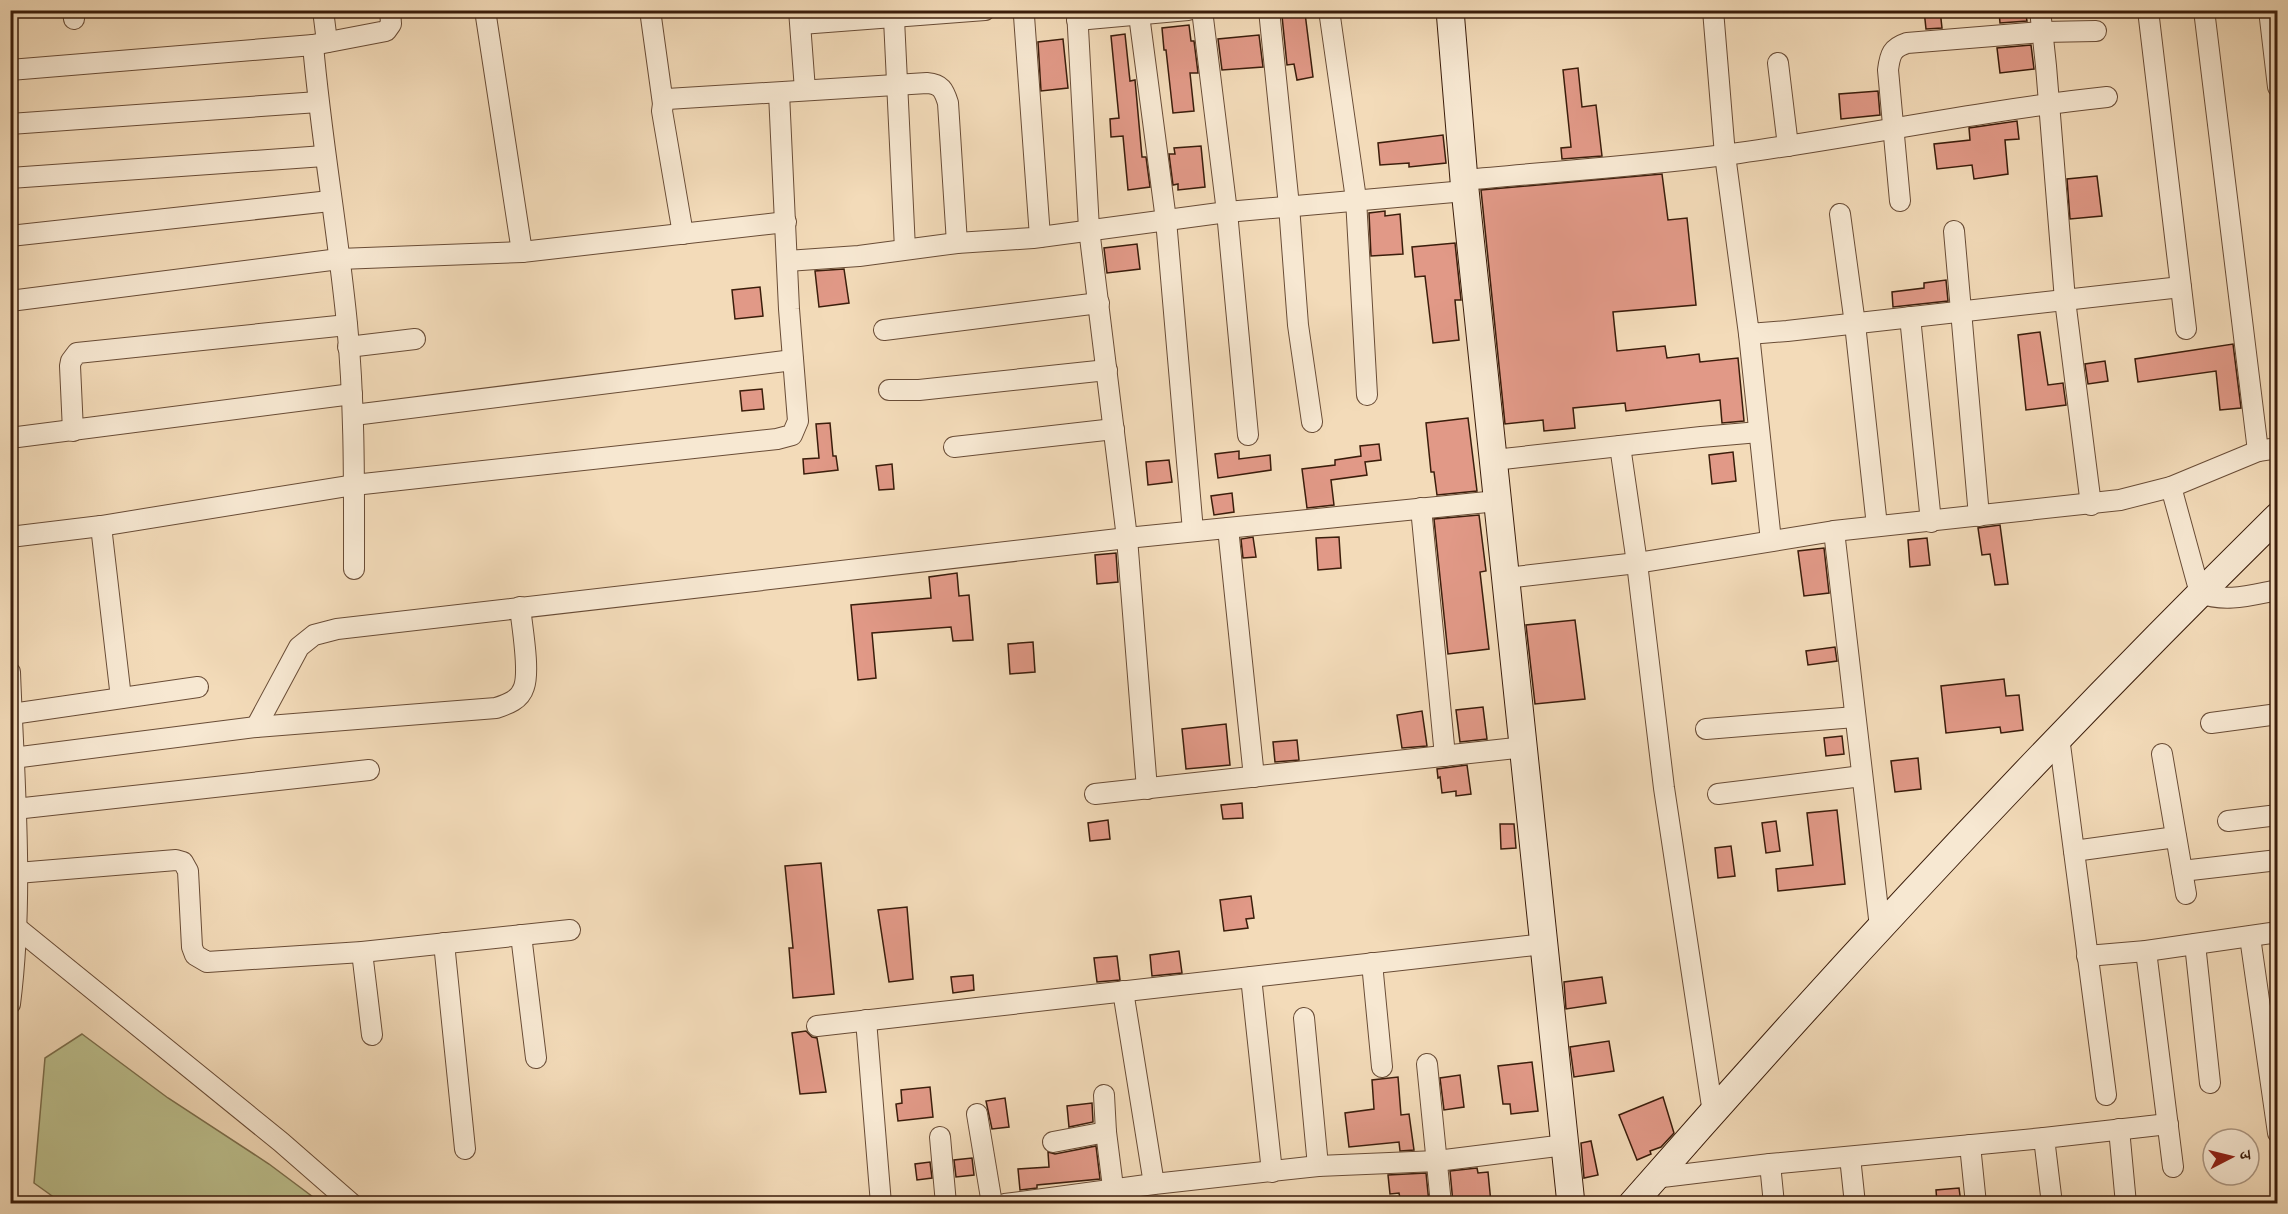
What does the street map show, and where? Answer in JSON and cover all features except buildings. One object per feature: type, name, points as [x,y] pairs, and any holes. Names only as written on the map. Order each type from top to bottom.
[{"type":"street","points":[[323,10],[318,102],[347,325],[354,415],[354,569]]},
{"type":"street","points":[[10,70],[320,43],[386,32],[391,24],[390,10]]},
{"type":"street","points":[[485,10],[522,252]]},
{"type":"street","points":[[650,10],[663,104],[662,111],[683,234]]},
{"type":"street","points":[[805,90],[800,17],[894,19],[985,10]]},
{"type":"street","points":[[1148,789],[1127,538],[1089,229],[1077,15],[1138,15],[1188,10]]},
{"type":"street","points":[[1202,10],[1227,212],[1248,435]]},
{"type":"street","points":[[1269,10],[1289,206],[1298,325],[1312,422]]},
{"type":"street","points":[[1329,10],[1356,199],[1367,394]]},
{"type":"street","points":[[1450,10],[1497,501],[1525,747],[1571,1203]]},
{"type":"street","points":[[1713,10],[1725,155],[1749,334],[1771,541]]},
{"type":"street","points":[[2040,10],[2065,300],[2091,505]]},
{"type":"street","points":[[2148,10],[2186,329]]},
{"type":"street","points":[[1506,578],[1637,563],[1834,531],[2091,505],[2171,487],[2268,450],[2204,10]]},
{"type":"street","points":[[2269,10],[2277,87]]},
{"type":"street","points":[[1022,11],[1030,86],[1040,237]]},
{"type":"street","points":[[1138,15],[1166,220],[1192,531]]},
{"type":"street","points":[[894,19],[905,249]]},
{"type":"street","points":[[1900,201],[1888,70],[1890,53],[1895,47],[1907,43],[2042,32],[2096,31]]},
{"type":"street","points":[[1778,63],[1788,146]]},
{"type":"street","points":[[663,104],[667,99],[675,98],[896,84],[936,84],[945,93],[948,103],[957,243]]},
{"type":"street","points":[[10,537],[101,526],[354,485],[792,435],[798,421],[779,93]]},
{"type":"street","points":[[787,261],[859,256],[957,243],[1040,237],[1227,212],[1725,155],[2049,104],[2107,98]]},
{"type":"street","points":[[10,124],[318,102]]},
{"type":"street","points":[[10,178],[324,156]]},
{"type":"street","points":[[10,236],[330,201]]},
{"type":"street","points":[[1840,214],[1855,324],[1877,526]]},
{"type":"street","points":[[10,301],[339,259],[522,252],[786,222]]},
{"type":"street","points":[[1954,231],[1979,516]]},
{"type":"street","points":[[1749,334],[2181,287]]},
{"type":"street","points":[[884,330],[1099,303]]},
{"type":"street","points":[[1911,317],[1931,522]]},
{"type":"street","points":[[73,431],[70,366],[77,353],[347,325]]},
{"type":"street","points":[[348,347],[416,339]]},
{"type":"street","points":[[354,415],[793,360]]},
{"type":"street","points":[[889,390],[919,390],[1107,370]]},
{"type":"street","points":[[10,438],[352,394]]},
{"type":"street","points":[[954,447],[1114,429]]},
{"type":"street","points":[[1494,460],[1759,432]]},
{"type":"street","points":[[1620,446],[1637,563],[1664,788],[1713,1113]]},
{"type":"street","points":[[2171,487],[2200,593]]},
{"type":"street","points":[[256,727],[291,658],[304,641],[314,635],[337,629],[1127,538],[1497,501]]},
{"type":"street","points":[[1421,508],[1445,756]]},
{"type":"street","points":[[1632,1203],[1880,927],[2059,737],[2277,516]]},
{"type":"street","points":[[101,526],[121,698]]},
{"type":"street","points":[[1228,528],[1254,777]]},
{"type":"street","points":[[1834,531],[1880,927]]},
{"type":"street","points":[[2200,593],[2213,598],[2226,599],[2277,590]]},
{"type":"street","points":[[13,758],[256,727],[496,708],[510,704],[524,688],[526,675],[520,607]]},
{"type":"street","points":[[10,672],[17,873],[10,1004]]},
{"type":"street","points":[[12,721],[121,698],[198,687]]},
{"type":"street","points":[[2211,723],[2277,714]]},
{"type":"street","points":[[1706,729],[1855,717]]},
{"type":"street","points":[[2059,737],[2106,1095]]},
{"type":"street","points":[[1095,794],[1525,747]]},
{"type":"street","points":[[2162,754],[2186,894]]},
{"type":"street","points":[[15,809],[369,770]]},
{"type":"street","points":[[1718,794],[1862,776]]},
{"type":"street","points":[[2228,821],[2277,815]]},
{"type":"street","points":[[2074,851],[2176,837]]},
{"type":"street","points":[[17,873],[176,860],[183,862],[188,871],[192,947],[195,955],[207,962],[362,952],[570,930]]},
{"type":"street","points":[[2182,871],[2277,860]]},
{"type":"street","points":[[14,932],[280,1142],[352,1203]]},
{"type":"street","points":[[2088,956],[2146,951],[2277,932]]},
{"type":"street","points":[[521,935],[536,1058]]},
{"type":"street","points":[[2250,937],[2277,1133]]},
{"type":"street","points":[[444,943],[465,1149]]},
{"type":"street","points":[[817,1026],[1544,944]]},
{"type":"street","points":[[2195,944],[2210,1083]]},
{"type":"street","points":[[2146,951],[2173,1167]]},
{"type":"street","points":[[362,952],[372,1035]]},
{"type":"street","points":[[1372,963],[1382,1067]]},
{"type":"street","points":[[1251,977],[1272,1172]]},
{"type":"street","points":[[1123,991],[1154,1184]]},
{"type":"street","points":[[1304,1018],[1318,1166]]},
{"type":"street","points":[[866,1020],[881,1203]]},
{"type":"street","points":[[1427,1064],[1441,1203]]},
{"type":"street","points":[[1104,1095],[1114,1197]]},
{"type":"street","points":[[977,1114],[992,1203]]},
{"type":"street","points":[[1654,1178],[1770,1164],[2168,1124]]},
{"type":"street","points":[[2119,1129],[2126,1203]]},
{"type":"street","points":[[1053,1142],[1106,1132]]},
{"type":"street","points":[[940,1137],[946,1203]]},
{"type":"street","points":[[2044,1138],[2052,1203]]},
{"type":"street","points":[[1005,1203],[1114,1197],[1154,1184],[1318,1166],[1437,1161],[1565,1145]]},
{"type":"street","points":[[1970,1145],[1976,1203]]},
{"type":"street","points":[[1850,1156],[1855,1203]]},
{"type":"street","points":[[1770,1164],[1774,1203]]},
{"type":"green space","points":[[82,1034],[168,1098],[269,1164],[321,1203],[62,1203],[34,1183],[45,1058]]}]
